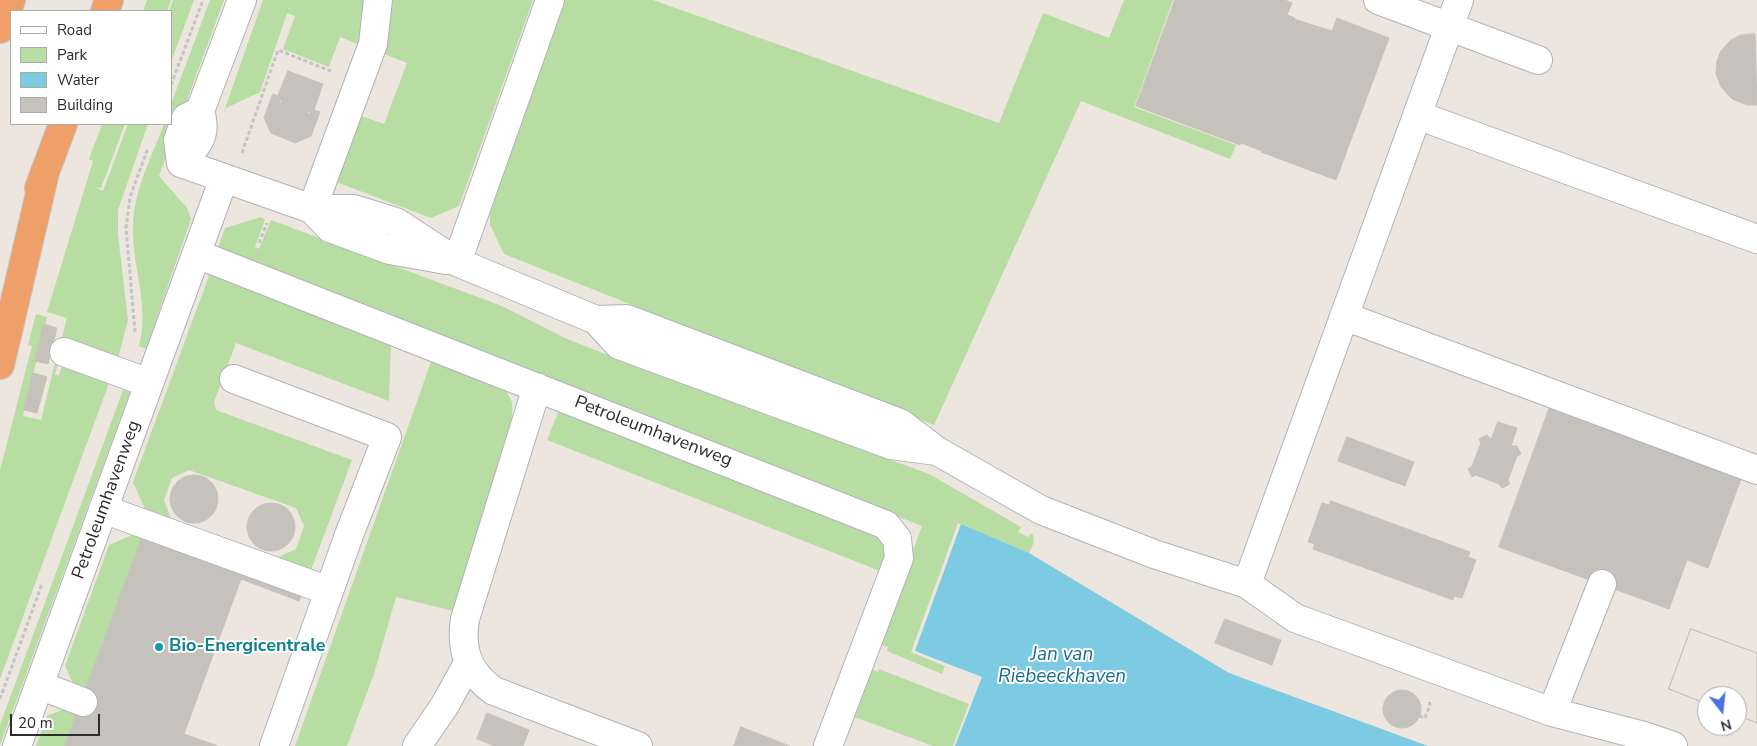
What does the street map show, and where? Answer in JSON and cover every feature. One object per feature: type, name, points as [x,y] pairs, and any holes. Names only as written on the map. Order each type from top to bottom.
[{"type":"highway","points":[[0,29],[11,0]]},
{"type":"highway","points":[[0,281],[63,125]]},
{"type":"highway","points":[[0,365],[45,172]]},
{"type":"street","points":[[242,0],[200,112],[186,118],[184,123],[178,140],[181,163],[312,209],[354,209],[396,222],[457,262],[596,320],[627,319],[900,423],[937,452],[1041,510],[1154,554],[1248,584],[1295,618],[1552,712],[1644,736],[1673,746]]},
{"type":"street","points":[[312,209],[373,44],[378,0]]},
{"type":"street","points":[[457,262],[550,0]]},
{"type":"street","points":[[1378,0],[1538,60]]},
{"type":"street","points":[[1248,584],[1458,0]]},
{"type":"street","points":[[1417,115],[1757,240]]},
{"type":"street","name":"Petroleumhavenweg","points":[[16,746],[207,225],[228,179]]},
{"type":"street","name":"Petroleumhavenweg","points":[[197,254],[878,521],[893,531],[900,548],[899,558],[828,746]]},
{"type":"street","points":[[1344,316],[1757,470]]},
{"type":"street","points":[[64,352],[150,383]]},
{"type":"street","points":[[234,379],[387,437],[329,591],[274,746]]},
{"type":"street","points":[[538,387],[465,619],[462,635],[464,651],[468,663],[483,684],[494,691],[638,746]]},
{"type":"street","points":[[103,509],[329,591]]},
{"type":"street","points":[[1552,712],[1602,584]]},
{"type":"street","points":[[417,746],[445,705],[468,663]]},
{"type":"street","points":[[39,685],[84,702]]},
{"type":"path","points":[[172,83],[203,0]]},
{"type":"path","points":[[228,179],[278,50],[359,82]]},
{"type":"path","points":[[123,373],[136,329],[126,228],[127,214],[130,197],[150,142]]},
{"type":"path","points":[[0,699],[45,577]]},
{"type":"path","points":[[1419,716],[1425,718],[1430,705]]},
{"type":"green space","points":[[147,0],[171,0],[167,10],[143,10]]},
{"type":"green space","points":[[173,0],[194,0],[172,59],[172,10],[169,10]]},
{"type":"green space","points":[[210,0],[224,0],[159,176],[187,208],[191,219],[146,349],[139,346],[143,316],[133,242],[134,214],[144,174],[164,125],[172,125],[172,101]]},
{"type":"green space","points":[[263,0],[366,0],[385,48],[392,0],[533,0],[459,206],[431,218],[336,182],[361,116],[384,124],[407,63],[340,37],[329,67],[283,49],[295,16],[287,13],[260,92],[226,108],[223,114]]},
{"type":"green space","points":[[564,0],[653,0],[999,123],[1043,13],[1109,38],[1124,0],[1173,0],[1134,107],[1236,145],[1230,159],[1081,101],[934,425],[504,254],[490,225],[490,209]]},
{"type":"green space","points":[[102,125],[125,125],[101,188],[94,187],[103,191],[128,125],[148,125],[118,210],[118,235],[128,320],[118,358],[62,337],[67,318],[47,312],[93,161],[89,159]]},
{"type":"green space","points":[[261,217],[265,220],[255,247],[259,249],[271,220],[502,306],[567,339],[929,474],[1021,527],[1018,532],[1028,537],[1031,533],[1034,542],[1029,553],[958,523],[911,652],[945,666],[942,674],[887,651],[888,647],[879,644],[922,526],[217,251],[225,228]]},
{"type":"green space","points":[[210,273],[391,343],[389,401],[236,343],[214,402],[216,410],[352,460],[311,570],[276,558],[296,549],[304,526],[296,508],[189,470],[172,478],[164,500],[171,519],[145,509],[133,482]]},
{"type":"green space","points":[[36,314],[47,317],[23,416],[41,420],[57,355],[60,357],[55,374],[59,376],[64,358],[112,375],[0,679],[0,470],[32,346],[28,345]]},
{"type":"green space","points":[[432,359],[505,388],[512,402],[512,417],[454,611],[396,597],[374,674],[347,746],[295,746]]},
{"type":"green space","points":[[123,390],[130,392],[0,745],[0,725]]},
{"type":"green space","points":[[559,410],[881,537],[887,550],[880,571],[547,440]]},
{"type":"green space","points":[[132,535],[142,538],[85,693],[76,689],[65,666],[109,545]]},
{"type":"green space","points":[[870,669],[878,672],[879,669],[969,704],[953,746],[933,746],[852,716]]},
{"type":"green space","points":[[69,707],[79,711],[65,746],[36,746],[47,716]]},
{"type":"water","name":"Jan van Riebeeckhaven","points":[[961,524],[1029,553],[1229,673],[1428,746],[955,746],[982,677],[915,651]]},
{"type":"building","points":[[1175,0],[1285,0],[1292,3],[1287,15],[1294,19],[1332,31],[1337,18],[1389,38],[1336,180],[1241,143],[1240,145],[1136,106]]},
{"type":"building","points":[[1755,34],[1757,105],[1747,105],[1732,99],[1721,87],[1716,74],[1717,61],[1721,51],[1731,40],[1741,35]]},
{"type":"building","points":[[288,71],[323,84],[314,110],[307,115],[306,118],[310,120],[306,131],[295,136],[276,128],[271,118],[275,106],[279,108],[281,105],[278,96]]},
{"type":"building","points":[[273,94],[278,96],[282,102],[279,108],[275,106],[271,118],[276,128],[295,136],[306,131],[310,120],[306,118],[308,112],[314,110],[320,112],[311,136],[295,143],[271,133],[264,118]]},
{"type":"building","points":[[44,324],[57,328],[48,364],[35,361]]},
{"type":"building","points":[[33,373],[47,377],[37,413],[24,410]]},
{"type":"building","points":[[1549,409],[1741,479],[1708,568],[1687,560],[1669,609],[1499,547]]},
{"type":"building","points":[[1498,422],[1517,428],[1511,446],[1517,446],[1521,454],[1517,456],[1508,480],[1510,484],[1502,488],[1499,484],[1476,475],[1472,477],[1468,469],[1472,466],[1481,443],[1479,439],[1487,435],[1491,439]]},
{"type":"building","points":[[1347,437],[1414,462],[1405,486],[1338,461]]},
{"type":"building","points":[[189,475],[199,475],[211,482],[218,494],[218,504],[211,516],[199,523],[189,523],[181,519],[174,512],[170,504],[170,494],[174,486],[181,479]]},
{"type":"building","points":[[1331,501],[1470,552],[1468,557],[1476,560],[1462,598],[1454,596],[1453,600],[1313,549],[1315,544],[1308,542],[1322,503],[1329,505]]},
{"type":"building","points":[[266,503],[276,503],[288,510],[295,522],[295,532],[288,544],[276,551],[266,551],[258,547],[251,540],[247,532],[247,522],[251,514],[258,507]]},
{"type":"building","name":"Bio-Energicentrale","points":[[142,537],[301,596],[299,601],[241,579],[184,734],[218,746],[65,746]]},
{"type":"building","points":[[1225,619],[1281,640],[1272,665],[1215,643]]},
{"type":"building","points":[[1691,629],[1757,653],[1757,723],[1747,719],[1747,686],[1697,686],[1697,700],[1669,689]]},
{"type":"building","points":[[1691,629],[1757,653],[1757,723],[1747,719],[1747,686],[1697,686],[1697,700],[1669,689]]},
{"type":"building","points":[[1402,690],[1415,696],[1421,709],[1415,722],[1402,728],[1389,722],[1383,709],[1389,696]]},
{"type":"building","points":[[487,713],[529,730],[523,746],[495,746],[477,739]]},
{"type":"building","points":[[741,727],[790,746],[734,746]]},
{"type":"place","name":"Bio-Energicentrale","points":[[159,647]]}]
